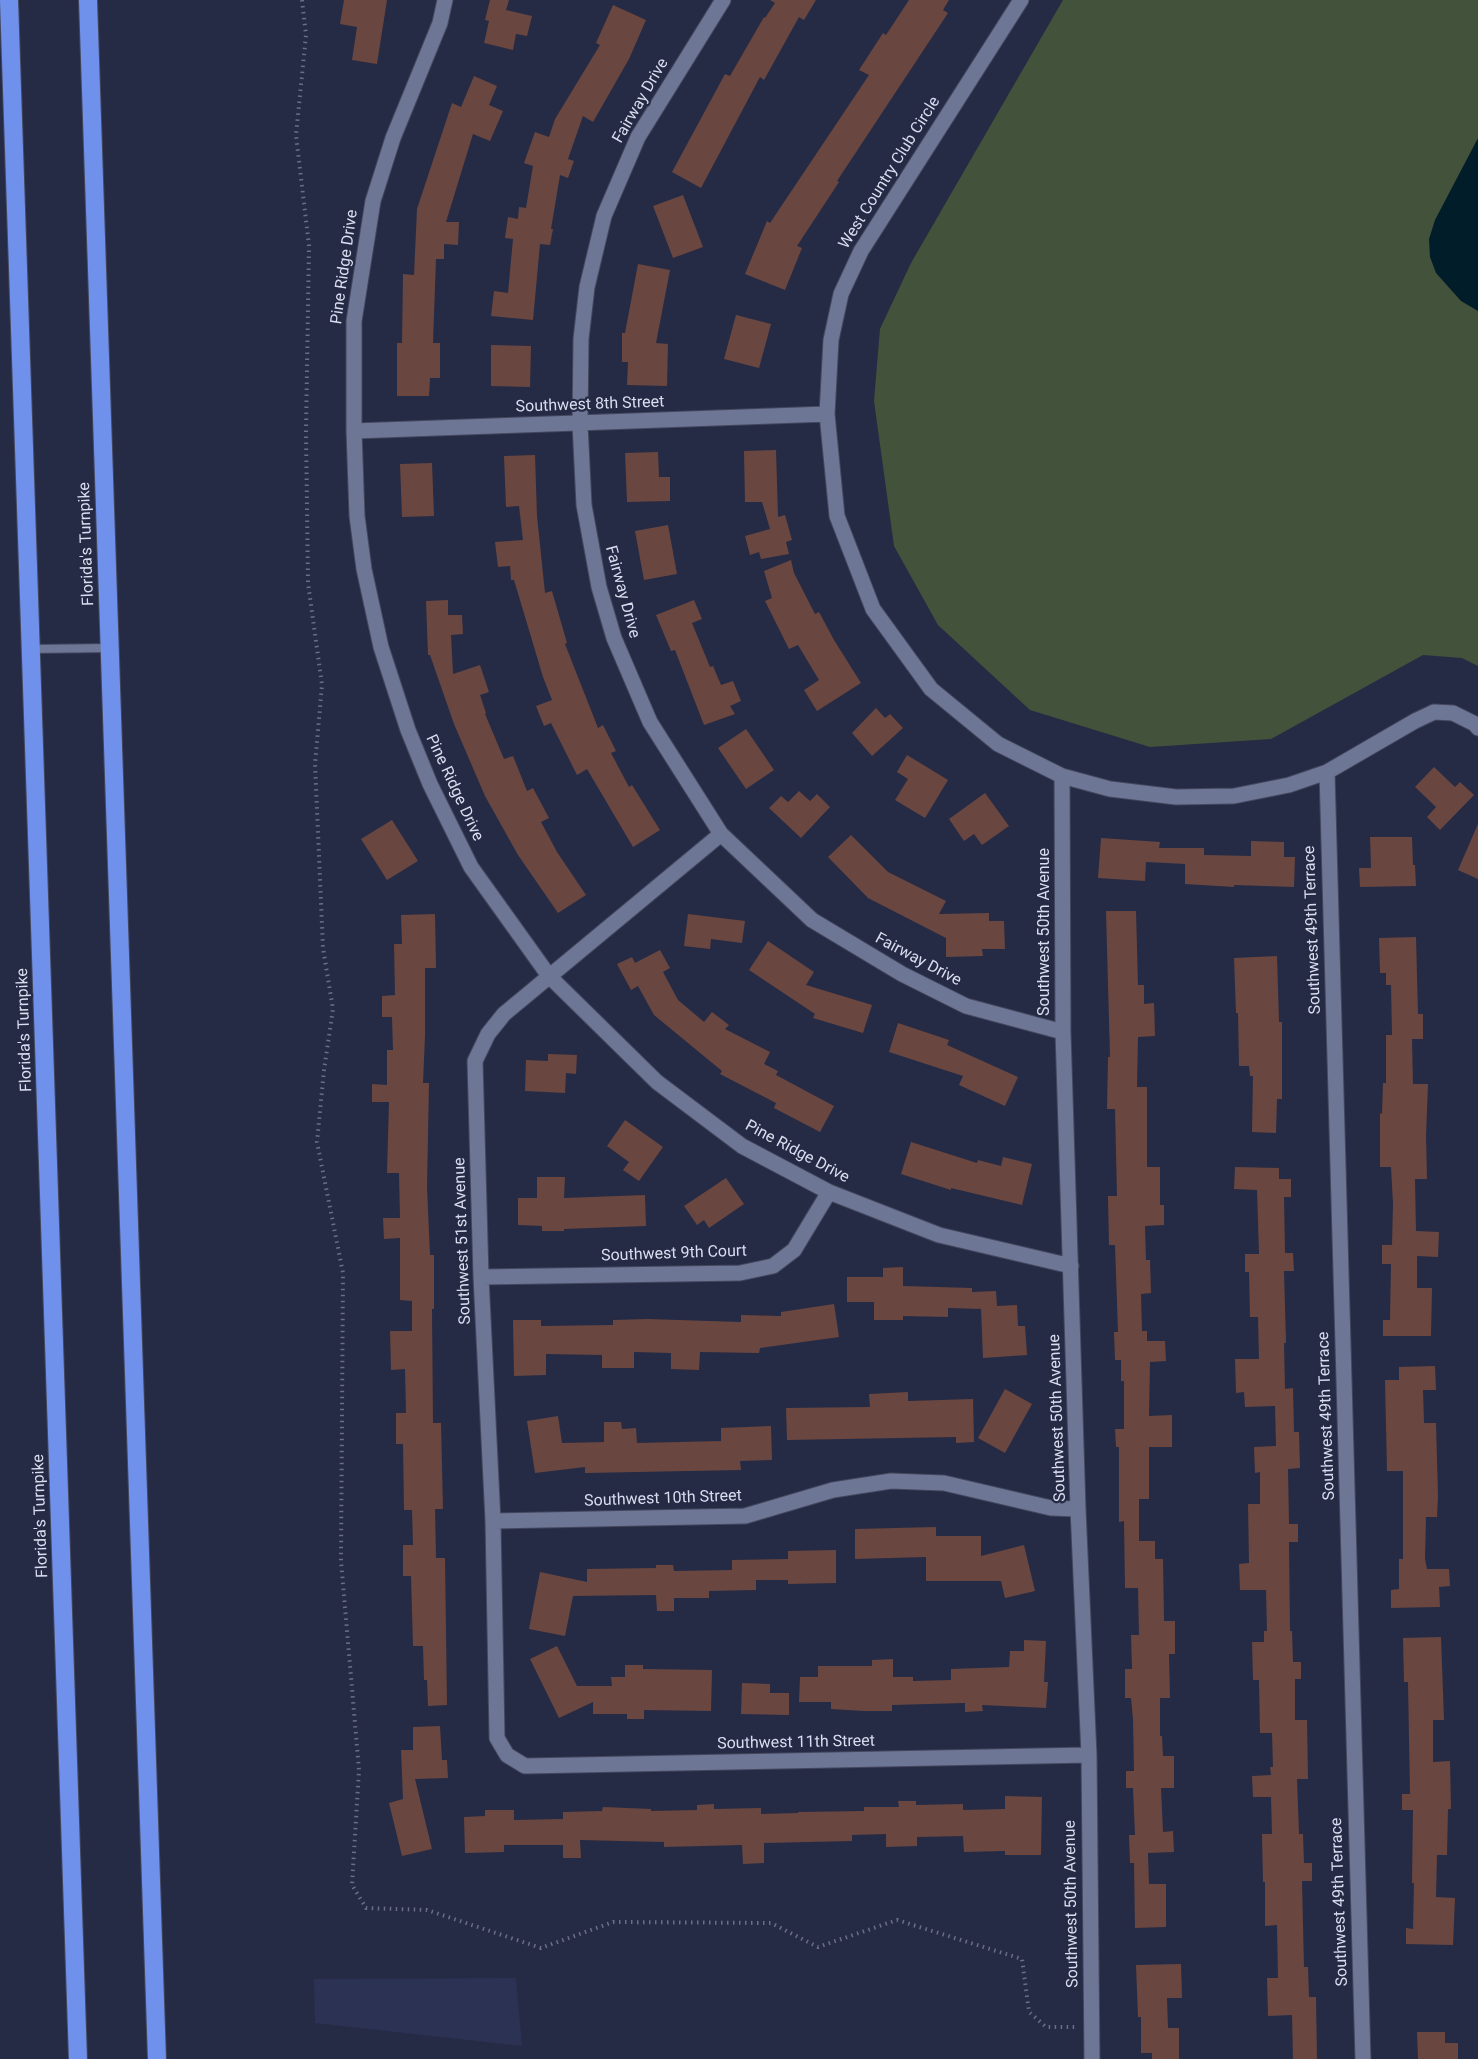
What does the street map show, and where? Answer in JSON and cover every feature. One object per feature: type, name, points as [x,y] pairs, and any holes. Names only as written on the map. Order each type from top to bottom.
[{"type":"highway","name":"Florida's Turnpike","points":[[9,0],[78,2059]]},
{"type":"highway","name":"Florida's Turnpike","points":[[88,0],[157,2059]]},
{"type":"street","name":"Pine Ridge Drive","points":[[445,0],[440,23],[393,138],[373,201],[354,321],[354,431],[357,516],[364,569],[381,646],[408,730],[430,784],[471,867],[549,976],[657,1082],[742,1146],[829,1192],[939,1235],[1071,1266]]},
{"type":"street","name":"Fairway Drive","points":[[723,0],[639,137],[603,216],[585,298],[581,339],[580,424],[584,505],[599,587],[614,638],[650,722],[722,834],[812,920],[902,974],[966,1006],[1063,1032]]},
{"type":"street","name":"West Country Club Circle","points":[[1021,0],[861,250],[841,294],[831,340],[827,414],[837,516],[873,609],[931,689],[998,744],[1062,776],[1110,789],[1176,797],[1234,796],[1289,785],[1327,772],[1414,721],[1434,712],[1453,713],[1475,724],[1478,728]]},
{"type":"street","name":"Southwest 8th Street","points":[[354,431],[827,414]]},
{"type":"street","name":"Southwest 49th Terrace","points":[[1327,772],[1363,2059]]},
{"type":"street","name":"Southwest 50th Avenue","points":[[1062,776],[1063,1032],[1078,1509],[1089,1755],[1092,2059]]},
{"type":"street","name":"Southwest 51st Avenue","points":[[507,1755],[497,1738],[493,1521],[481,1277],[476,1061],[488,1034],[504,1014],[722,834]]},
{"type":"street","name":"Southwest 9th Court","points":[[481,1277],[740,1273],[773,1266],[794,1250],[829,1192]]},
{"type":"street","name":"Southwest 10th Street","points":[[493,1521],[745,1516],[833,1490],[891,1481],[944,1483],[1051,1508],[1078,1509]]},
{"type":"street","name":"Southwest 11th Street","points":[[507,1755],[525,1766],[1089,1755]]},
{"type":"lane","points":[[31,649],[110,648]]},
{"type":"path","points":[[302,0],[306,34],[296,135],[309,246],[306,431],[308,583],[322,685],[315,764],[323,948],[333,1009],[317,1142],[343,1273],[341,1561],[359,1770],[352,1885],[366,1908],[427,1910],[541,1948],[613,1922],[771,1923],[818,1947],[897,1920],[1022,1959],[1029,2012],[1046,2027],[1091,2027]]},
{"type":"shaded area","points":[[1478,138],[1478,311],[1461,301],[1436,273],[1430,257],[1429,239],[1435,220]]},
{"type":"shaded area","points":[[516,1978],[522,2046],[315,2023],[314,1979]]},
{"type":"green space","points":[[1063,0],[1478,0],[1478,666],[1462,658],[1423,655],[1271,739],[1150,747],[1030,710],[938,625],[894,546],[874,401],[880,329],[911,263]]},
{"type":"building","points":[[344,0],[387,0],[377,64],[352,60],[357,27],[340,24]]},
{"type":"building","points":[[490,0],[509,0],[506,10],[532,16],[527,36],[516,34],[513,50],[484,43],[489,21],[485,20]]},
{"type":"building","points":[[770,0],[816,0],[804,20],[799,17],[764,80],[760,77],[701,188],[672,172],[725,74],[730,76],[764,17],[775,3]]},
{"type":"building","points":[[909,0],[949,0],[943,10],[948,13],[797,246],[802,248],[785,290],[745,274],[767,221],[770,223],[869,75],[859,70],[883,33],[886,35]]},
{"type":"building","points":[[613,5],[646,20],[629,59],[593,122],[583,116],[568,159],[574,161],[568,178],[560,175],[550,245],[540,244],[533,320],[491,316],[494,291],[508,293],[513,239],[505,238],[508,217],[518,219],[519,207],[526,208],[533,166],[524,163],[535,132],[549,137],[555,119],[600,45],[596,43]]},
{"type":"building","points":[[474,76],[497,86],[489,105],[503,111],[490,141],[473,134],[446,222],[459,222],[458,245],[444,244],[444,259],[436,259],[433,343],[440,343],[440,378],[430,378],[429,396],[397,396],[397,343],[402,343],[403,274],[414,275],[417,209],[452,103],[461,107]]},
{"type":"building","points":[[683,195],[703,247],[673,258],[653,206]]},
{"type":"building","points":[[638,264],[670,270],[656,343],[668,344],[667,386],[627,385],[628,362],[622,362],[622,333],[625,333]]},
{"type":"building","points":[[736,315],[771,324],[759,368],[724,359]]},
{"type":"building","points":[[491,345],[531,346],[530,387],[491,386]]},
{"type":"building","points":[[776,450],[778,517],[785,515],[792,540],[786,542],[789,554],[761,559],[759,552],[750,555],[745,536],[770,529],[762,502],[745,502],[744,451]]},
{"type":"building","points":[[658,452],[659,477],[670,477],[670,501],[627,502],[625,453]]},
{"type":"building","points":[[535,455],[537,516],[545,593],[552,591],[567,643],[565,644],[598,728],[603,725],[616,751],[611,753],[629,787],[632,785],[660,830],[633,847],[587,769],[577,775],[551,723],[544,726],[536,706],[552,700],[514,580],[511,580],[510,566],[498,567],[495,542],[523,540],[519,506],[506,507],[504,456]]},
{"type":"building","points":[[432,463],[434,516],[402,517],[400,464]]},
{"type":"building","points":[[668,525],[677,574],[644,580],[635,531]]},
{"type":"building","points":[[791,560],[794,573],[815,614],[819,612],[861,683],[817,711],[804,690],[819,680],[798,645],[789,649],[765,601],[772,598],[764,571]]},
{"type":"building","points":[[448,600],[448,615],[462,615],[463,634],[451,635],[453,674],[480,665],[489,692],[480,695],[485,714],[504,759],[513,756],[527,791],[533,788],[549,818],[541,822],[557,852],[586,895],[558,913],[518,855],[485,796],[454,724],[430,655],[428,655],[426,601]]},
{"type":"building","points":[[694,600],[702,619],[692,623],[710,667],[713,666],[721,685],[733,681],[741,701],[730,706],[735,714],[704,725],[675,650],[671,651],[656,615]]},
{"type":"building","points":[[876,708],[885,718],[890,714],[903,728],[872,756],[852,733]]},
{"type":"building","points":[[746,729],[774,770],[746,789],[718,748]]},
{"type":"building","points":[[907,755],[948,780],[925,818],[895,800],[908,779],[897,772]]},
{"type":"building","points":[[1434,767],[1455,787],[1460,782],[1474,795],[1440,830],[1427,817],[1436,807],[1415,787]]},
{"type":"building","points":[[799,791],[810,801],[817,794],[830,807],[801,838],[769,808],[781,796],[788,802]]},
{"type":"building","points":[[985,793],[1009,826],[982,845],[974,834],[964,841],[949,819]]},
{"type":"building","points":[[392,820],[418,861],[387,880],[361,839]]},
{"type":"building","points":[[1478,824],[1478,879],[1458,870]]},
{"type":"building","points":[[851,835],[888,872],[946,901],[939,914],[989,913],[989,921],[1004,921],[1005,949],[982,949],[983,956],[946,957],[946,938],[868,898],[828,857]]},
{"type":"building","points":[[1370,837],[1412,837],[1416,886],[1360,887],[1359,868],[1371,868]]},
{"type":"building","points":[[1101,838],[1160,842],[1159,848],[1204,848],[1204,855],[1251,856],[1251,841],[1284,842],[1284,857],[1295,857],[1294,887],[1185,884],[1185,864],[1146,862],[1145,881],[1098,878]]},
{"type":"building","points":[[1106,911],[1136,911],[1138,985],[1144,985],[1144,1004],[1154,1003],[1155,1036],[1138,1037],[1137,1087],[1147,1087],[1147,1167],[1160,1167],[1160,1205],[1164,1205],[1164,1225],[1145,1226],[1146,1260],[1150,1260],[1151,1293],[1141,1294],[1142,1331],[1147,1331],[1147,1341],[1165,1341],[1166,1361],[1150,1362],[1149,1416],[1172,1415],[1172,1447],[1149,1447],[1149,1499],[1139,1499],[1139,1541],[1155,1541],[1155,1559],[1163,1559],[1164,1621],[1175,1621],[1175,1654],[1169,1654],[1170,1698],[1160,1698],[1160,1736],[1162,1736],[1163,1756],[1174,1756],[1174,1788],[1161,1788],[1163,1832],[1173,1831],[1174,1852],[1148,1853],[1149,1884],[1166,1884],[1166,1927],[1135,1928],[1134,1863],[1130,1863],[1129,1835],[1135,1835],[1133,1788],[1126,1788],[1126,1771],[1134,1771],[1133,1719],[1131,1698],[1125,1698],[1125,1669],[1132,1669],[1131,1635],[1139,1635],[1138,1588],[1125,1588],[1124,1521],[1119,1522],[1119,1447],[1116,1447],[1115,1429],[1124,1429],[1124,1381],[1121,1381],[1121,1360],[1115,1360],[1114,1332],[1118,1332],[1115,1245],[1109,1245],[1108,1196],[1117,1196],[1115,1109],[1107,1109],[1108,1057],[1110,1057]]},
{"type":"building","points":[[435,914],[436,968],[425,968],[423,1083],[429,1083],[427,1187],[430,1255],[434,1255],[433,1423],[441,1423],[443,1509],[435,1509],[436,1558],[445,1558],[447,1705],[428,1706],[427,1680],[424,1680],[423,1646],[413,1646],[411,1576],[403,1576],[403,1545],[413,1545],[412,1510],[404,1510],[403,1444],[396,1444],[396,1413],[406,1413],[405,1369],[391,1370],[390,1331],[412,1331],[412,1301],[400,1300],[400,1238],[384,1239],[383,1218],[400,1218],[399,1173],[387,1173],[389,1102],[372,1102],[372,1084],[387,1085],[387,1050],[393,1050],[392,1017],[382,1017],[382,996],[395,995],[394,944],[402,944],[401,915]]},
{"type":"building","points":[[688,914],[745,921],[742,943],[711,939],[710,949],[684,946]]},
{"type":"building","points":[[1416,937],[1418,1014],[1423,1014],[1423,1039],[1412,1039],[1413,1084],[1428,1084],[1427,1179],[1415,1179],[1416,1231],[1439,1232],[1438,1257],[1417,1256],[1417,1288],[1432,1288],[1431,1336],[1383,1336],[1383,1320],[1390,1320],[1391,1264],[1382,1264],[1382,1245],[1392,1245],[1393,1204],[1391,1167],[1380,1167],[1380,1113],[1382,1114],[1383,1083],[1386,1083],[1386,1035],[1392,1035],[1391,985],[1386,985],[1386,973],[1380,973],[1379,938]]},
{"type":"building","points":[[768,941],[814,972],[806,985],[872,1005],[863,1033],[813,1018],[815,1014],[749,970]]},
{"type":"building","points":[[660,950],[670,968],[663,972],[678,1000],[704,1022],[712,1012],[729,1025],[725,1029],[770,1052],[764,1064],[778,1071],[776,1075],[834,1106],[820,1132],[774,1108],[776,1103],[720,1074],[722,1071],[654,1015],[638,986],[631,990],[617,964],[632,957],[635,963]]},
{"type":"building","points":[[1277,956],[1279,1022],[1282,1022],[1282,1099],[1277,1099],[1276,1133],[1252,1132],[1253,1076],[1250,1076],[1249,1066],[1239,1066],[1234,958]]},
{"type":"building","points":[[898,1023],[949,1040],[947,1045],[1018,1077],[1005,1106],[959,1085],[963,1076],[889,1052]]},
{"type":"building","points":[[548,1054],[577,1055],[576,1074],[566,1073],[565,1093],[525,1091],[526,1060],[548,1061]]},
{"type":"building","points":[[625,1120],[663,1147],[639,1181],[623,1170],[629,1162],[607,1146]]},
{"type":"building","points":[[911,1142],[977,1163],[978,1160],[1001,1166],[1003,1157],[1032,1164],[1022,1205],[951,1188],[951,1190],[901,1174]]},
{"type":"building","points":[[1235,1167],[1279,1168],[1279,1179],[1291,1179],[1291,1197],[1284,1197],[1285,1253],[1293,1253],[1294,1271],[1284,1271],[1285,1389],[1293,1388],[1294,1432],[1299,1432],[1300,1468],[1288,1469],[1289,1524],[1298,1524],[1298,1542],[1289,1542],[1290,1631],[1292,1631],[1293,1662],[1301,1662],[1301,1679],[1295,1679],[1295,1720],[1307,1720],[1308,1779],[1297,1779],[1299,1834],[1303,1834],[1304,1863],[1312,1863],[1312,1881],[1302,1881],[1304,1967],[1308,1967],[1309,1997],[1316,1997],[1317,2059],[1293,2059],[1292,2015],[1268,2016],[1267,1978],[1278,1978],[1277,1925],[1265,1926],[1265,1882],[1263,1882],[1262,1834],[1272,1834],[1271,1797],[1253,1797],[1252,1776],[1271,1775],[1270,1767],[1273,1767],[1272,1733],[1260,1733],[1259,1680],[1253,1680],[1252,1642],[1264,1642],[1264,1631],[1267,1631],[1266,1590],[1240,1590],[1239,1564],[1249,1563],[1248,1504],[1260,1504],[1260,1472],[1255,1473],[1254,1447],[1276,1446],[1275,1406],[1245,1407],[1244,1392],[1236,1393],[1235,1359],[1259,1359],[1258,1317],[1250,1317],[1249,1272],[1245,1272],[1245,1254],[1259,1254],[1257,1190],[1234,1189]]},
{"type":"building","points":[[537,1177],[565,1177],[564,1198],[645,1195],[646,1226],[542,1231],[542,1226],[518,1225],[518,1198],[537,1198]]},
{"type":"building","points":[[726,1178],[744,1204],[709,1228],[704,1220],[697,1225],[684,1206]]},
{"type":"building","points":[[903,1267],[903,1286],[972,1288],[972,1292],[996,1291],[997,1306],[1017,1305],[1018,1326],[1025,1326],[1027,1355],[983,1358],[981,1309],[948,1308],[948,1317],[903,1316],[903,1320],[874,1320],[874,1302],[847,1302],[847,1277],[883,1277],[883,1268]]},
{"type":"building","points":[[834,1304],[839,1337],[760,1348],[759,1353],[700,1352],[699,1370],[671,1369],[671,1353],[634,1352],[634,1368],[602,1368],[602,1355],[546,1354],[546,1375],[514,1376],[513,1320],[541,1320],[541,1326],[613,1325],[613,1320],[647,1319],[741,1322],[741,1315],[781,1316],[781,1312]]},
{"type":"building","points":[[1435,1366],[1436,1390],[1423,1390],[1424,1423],[1436,1423],[1438,1496],[1437,1517],[1426,1517],[1425,1559],[1427,1569],[1449,1569],[1450,1586],[1439,1587],[1440,1607],[1391,1608],[1391,1590],[1399,1589],[1399,1559],[1403,1559],[1403,1471],[1387,1471],[1385,1380],[1399,1380],[1399,1367]]},
{"type":"building","points":[[1005,1389],[1032,1404],[1005,1453],[978,1438]]},
{"type":"building","points":[[908,1392],[908,1401],[973,1399],[974,1442],[956,1443],[956,1437],[787,1440],[786,1408],[870,1407],[869,1394]]},
{"type":"building","points":[[558,1416],[562,1443],[604,1442],[604,1422],[621,1422],[622,1429],[636,1428],[637,1443],[721,1441],[721,1428],[771,1426],[772,1460],[740,1461],[741,1470],[585,1473],[585,1467],[535,1473],[527,1421]]},
{"type":"building","points":[[936,1527],[936,1536],[981,1536],[981,1556],[1024,1545],[1035,1591],[1005,1598],[1001,1581],[926,1581],[926,1557],[855,1559],[855,1529]]},
{"type":"building","points":[[836,1550],[836,1583],[788,1584],[788,1580],[756,1580],[756,1590],[709,1591],[709,1598],[674,1598],[674,1611],[657,1611],[656,1595],[573,1596],[565,1636],[529,1629],[540,1572],[587,1582],[587,1569],[656,1568],[656,1565],[673,1565],[674,1571],[732,1570],[732,1560],[788,1559],[788,1551]]},
{"type":"building","points":[[1441,1637],[1444,1720],[1433,1720],[1433,1762],[1450,1761],[1451,1809],[1448,1809],[1447,1855],[1437,1855],[1436,1897],[1455,1898],[1453,1945],[1406,1944],[1406,1928],[1413,1929],[1414,1883],[1412,1883],[1413,1810],[1402,1810],[1402,1794],[1410,1794],[1408,1682],[1404,1682],[1403,1638]]},
{"type":"building","points":[[1024,1640],[1046,1641],[1044,1682],[1048,1682],[1046,1708],[982,1705],[983,1711],[965,1712],[965,1703],[892,1705],[892,1711],[864,1711],[831,1709],[831,1702],[799,1702],[800,1677],[818,1677],[818,1666],[872,1666],[872,1660],[893,1659],[893,1677],[913,1677],[913,1681],[951,1680],[951,1669],[1009,1667],[1010,1651],[1024,1651]]},
{"type":"building","points":[[557,1646],[577,1686],[612,1686],[611,1677],[625,1677],[625,1665],[643,1665],[643,1669],[712,1670],[711,1711],[644,1710],[644,1719],[627,1719],[627,1714],[593,1714],[593,1702],[559,1718],[530,1659]]},
{"type":"building","points":[[742,1683],[770,1684],[770,1693],[789,1693],[789,1715],[741,1714]]},
{"type":"building","points":[[440,1726],[442,1760],[447,1760],[448,1778],[415,1779],[432,1849],[402,1856],[389,1803],[403,1799],[401,1750],[413,1750],[413,1727]]},
{"type":"building","points":[[1005,1796],[1042,1797],[1041,1855],[1005,1855],[1005,1851],[964,1852],[963,1836],[917,1837],[917,1846],[886,1847],[886,1834],[852,1835],[852,1841],[764,1843],[764,1863],[743,1864],[742,1845],[664,1847],[664,1842],[580,1840],[581,1858],[563,1858],[563,1845],[504,1845],[504,1852],[465,1853],[464,1817],[485,1816],[485,1810],[514,1810],[514,1820],[563,1819],[563,1812],[602,1811],[603,1807],[651,1809],[651,1811],[697,1810],[697,1805],[714,1804],[714,1809],[761,1808],[761,1814],[864,1811],[864,1807],[899,1807],[898,1801],[916,1801],[916,1805],[963,1804],[963,1810],[1005,1809]]},
{"type":"building","points":[[1181,1964],[1182,1998],[1167,1998],[1168,2028],[1179,2028],[1179,2059],[1152,2059],[1152,2053],[1141,2053],[1141,2017],[1138,2017],[1136,1965]]},
{"type":"building","points":[[1417,2032],[1445,2032],[1445,2043],[1458,2043],[1458,2059],[1418,2059]]}]
